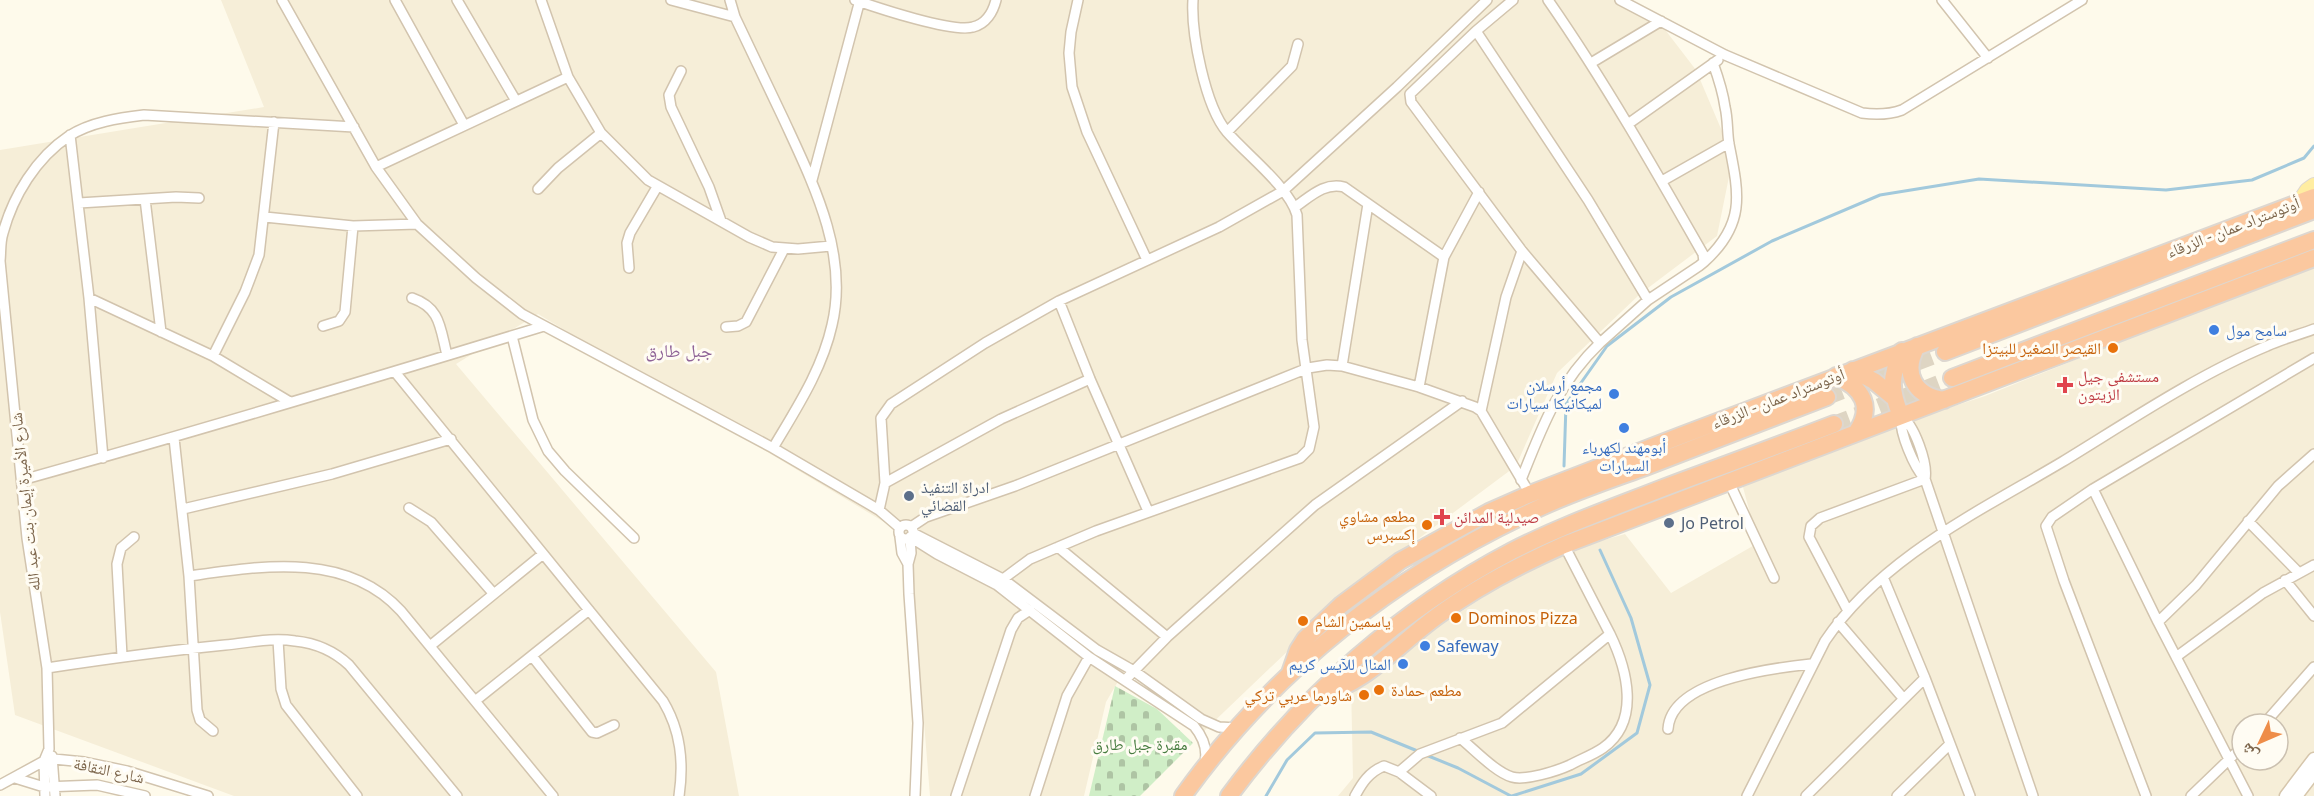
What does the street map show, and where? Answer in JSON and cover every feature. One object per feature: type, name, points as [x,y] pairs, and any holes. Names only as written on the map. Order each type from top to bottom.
[{"type":"highway","name":"أوتوستراد عمان - الزرقاء","points":[[1290,673],[1298,650],[1313,629],[1355,594],[1400,561],[1489,512],[1526,487],[2309,203]]},
{"type":"highway","name":"أوتوستراد عمان - الزرقاء","points":[[1945,352],[2309,203]]},
{"type":"highway","points":[[1952,378],[2314,240]]},
{"type":"highway","points":[[1431,610],[1564,545],[2314,258]]},
{"type":"highway","points":[[1892,396],[1894,373],[1910,349]]},
{"type":"highway","points":[[1910,349],[1911,377],[1916,386],[1933,399],[1944,400]]},
{"type":"highway","points":[[1852,370],[1874,381],[1892,396],[1901,416]]},
{"type":"highway","points":[[1836,376],[1854,386],[1861,394],[1865,404],[1862,425],[1856,433]]},
{"type":"highway","name":"أوتوستراد عمان - الزرقاء","points":[[1183,796],[1204,766],[1290,673],[1352,619],[1411,578],[1453,552],[1540,508],[1827,397]]},
{"type":"highway","points":[[1229,796],[1266,749],[1348,666],[1431,610],[1468,576],[1572,524],[1834,424]]},
{"type":"highway","points":[[1400,561],[1411,578]]},
{"type":"main road","points":[[2309,203],[2307,190],[2314,186]]},
{"type":"main road","points":[[2286,796],[2314,759]]},
{"type":"main road","points":[[2296,796],[2314,774]]},
{"type":"street","points":[[282,0],[376,167],[417,224],[494,293],[522,314],[772,448],[879,510],[936,554],[997,585],[1089,657],[1194,726],[1205,744],[1207,755],[1204,766]]},
{"type":"street","points":[[395,0],[464,124]]},
{"type":"street","points":[[457,0],[516,101]]},
{"type":"street","points":[[542,0],[568,77],[601,133],[628,162],[657,187],[762,243],[784,249],[831,246]]},
{"type":"street","points":[[671,0],[735,17]]},
{"type":"street","points":[[730,0],[735,17],[812,180],[831,246],[836,277],[830,333],[812,381],[772,448]]},
{"type":"street","points":[[812,180],[859,1],[947,26],[965,28],[973,27],[985,20],[996,0]]},
{"type":"street","points":[[1078,0],[1069,53],[1072,87],[1087,132],[1147,260]]},
{"type":"street","points":[[1004,579],[1030,559],[1058,547],[1148,511],[1300,458],[1311,443],[1314,427],[1308,368],[1302,339],[1300,243],[1295,207],[1283,191],[1227,132],[1214,114],[1195,29],[1192,0]]},
{"type":"street","points":[[879,510],[885,483],[881,418],[886,409],[985,343],[1059,301],[1219,227],[1283,191],[1397,87],[1487,0]]},
{"type":"street","points":[[1514,0],[1476,31],[1410,94],[1411,102],[1522,251],[1600,343]]},
{"type":"street","points":[[1548,0],[1591,63],[1662,181],[1703,254],[1704,262]]},
{"type":"street","points":[[1620,0],[1725,55],[1862,113],[1875,115],[1891,114],[1902,110],[2082,0]]},
{"type":"street","points":[[1942,0],[1988,58]]},
{"type":"street","points":[[1591,63],[1661,21]]},
{"type":"street","points":[[1476,31],[1588,200],[1648,300]]},
{"type":"street","points":[[1227,132],[1292,66],[1298,44]]},
{"type":"street","points":[[1628,124],[1725,55]]},
{"type":"street","points":[[1526,487],[1550,409],[1577,369],[1600,343],[1648,300],[1704,262],[1723,240],[1737,209],[1738,186],[1729,143],[1726,110],[1713,63]]},
{"type":"street","points":[[681,71],[669,95],[671,107],[696,156],[721,221]]},
{"type":"street","points":[[376,167],[568,77]]},
{"type":"street","name":"شارع الأميرة إيمان بنت عبد الله","points":[[55,796],[48,790],[46,668],[27,538],[0,261],[2,235],[20,191],[30,174],[53,149],[70,135],[107,121],[144,115],[354,127]]},
{"type":"street","points":[[213,356],[253,273],[259,255],[274,122]]},
{"type":"street","points":[[538,189],[558,168],[601,133]]},
{"type":"street","points":[[70,135],[89,298],[103,458]]},
{"type":"street","points":[[1662,181],[1729,143]]},
{"type":"street","points":[[1295,207],[1320,190],[1334,186],[1344,187],[1444,257]]},
{"type":"street","points":[[628,268],[627,243],[630,233],[657,187]]},
{"type":"street","points":[[1419,387],[1444,257],[1479,192]]},
{"type":"street","points":[[79,204],[199,198]]},
{"type":"street","points":[[145,199],[161,332]]},
{"type":"street","points":[[1342,366],[1368,204]]},
{"type":"street","points":[[265,217],[353,226],[417,224]]},
{"type":"street","points":[[323,326],[339,321],[345,312],[353,226]]},
{"type":"street","points":[[726,327],[738,326],[746,322],[784,249]]},
{"type":"street","points":[[1480,411],[1506,297],[1522,251]]},
{"type":"street","points":[[89,298],[213,356],[290,402]]},
{"type":"street","points":[[412,298],[432,307],[447,355]]},
{"type":"street","points":[[1059,301],[1090,379],[1148,511]]},
{"type":"street","points":[[22,480],[174,438],[544,326]]},
{"type":"street","points":[[1748,796],[1811,664],[1838,622],[1883,577],[1944,533],[2235,360],[2314,329]]},
{"type":"street","points":[[512,336],[533,420],[548,451],[565,471],[634,538]]},
{"type":"street","points":[[2146,796],[2064,581],[2046,526],[2052,517],[2093,489],[2314,358]]},
{"type":"street","points":[[907,533],[926,517],[1015,486],[1308,368],[1327,365],[1342,366],[1419,387],[1462,401],[1480,411],[1526,487]]},
{"type":"street","points":[[395,372],[668,709],[675,724],[681,752],[682,776],[679,796]]},
{"type":"street","points":[[885,483],[1001,418],[1090,379]]},
{"type":"street","points":[[1126,680],[1167,637],[1315,505],[1462,401]]},
{"type":"street","points":[[1901,416],[1902,433],[1916,468],[1925,478],[2033,796]]},
{"type":"street","points":[[174,438],[189,576],[197,710],[200,720],[213,731]]},
{"type":"street","points":[[183,509],[332,474],[451,439]]},
{"type":"street","points":[[2158,622],[2196,585],[2278,486],[2314,454]]},
{"type":"street","points":[[1848,610],[1812,543],[1810,526],[1820,518],[1925,478]]},
{"type":"street","points":[[1729,482],[1774,578]]},
{"type":"street","points":[[2093,489],[2158,622],[2230,760],[2191,796]]},
{"type":"street","points":[[409,508],[431,522],[493,593]]},
{"type":"street","points":[[2248,521],[2299,573]]},
{"type":"street","points":[[907,533],[911,553],[908,564],[918,723],[915,796]]},
{"type":"street","points":[[907,533],[1004,579],[1096,650],[1134,671],[1210,723],[1238,728]]},
{"type":"street","points":[[122,656],[117,564],[121,548],[134,537]]},
{"type":"street","points":[[1460,738],[1501,771],[1515,778],[1522,778],[1560,769],[1604,747],[1624,721],[1628,702],[1627,680],[1621,657],[1564,545]]},
{"type":"street","points":[[1058,547],[1167,637]]},
{"type":"street","points":[[430,646],[543,554]]},
{"type":"street","points":[[2176,657],[2238,610],[2285,580],[2314,565]]},
{"type":"street","points":[[189,576],[268,567],[319,568],[366,583],[392,602],[554,796]]},
{"type":"street","points":[[1883,577],[1970,796]]},
{"type":"street","points":[[2285,580],[2314,616]]},
{"type":"street","points":[[475,701],[589,610]]},
{"type":"street","points":[[956,796],[1011,630],[1018,618],[1030,610]]},
{"type":"street","points":[[1838,622],[1903,698]]},
{"type":"street","points":[[1399,772],[1420,754],[1507,720],[1610,634]]},
{"type":"street","points":[[46,668],[122,656],[278,640],[293,640],[310,644],[327,650],[349,664],[457,796]]},
{"type":"street","points":[[278,640],[280,682],[286,705],[357,796]]},
{"type":"street","points":[[532,656],[592,732],[597,733],[614,725]]},
{"type":"street","points":[[1035,796],[1067,696],[1089,657]]},
{"type":"street","points":[[1668,729],[1669,719],[1677,707],[1705,687],[1759,672],[1811,664]]},
{"type":"street","points":[[2275,712],[2314,667]]},
{"type":"street","points":[[1806,796],[1925,678]]},
{"type":"street","points":[[1897,796],[1950,744]]},
{"type":"street","points":[[0,785],[49,760]]},
{"type":"street","name":"شارع الثقافة","points":[[49,760],[84,762],[127,771],[208,796]]},
{"type":"street","points":[[1355,796],[1365,779],[1384,766],[1399,772],[1431,796]]},
{"type":"street","points":[[2236,772],[2248,796]]},
{"type":"street","name":"شارع الثقافة","points":[[15,778],[48,790],[97,784],[145,796]]},
{"type":"shaded area","points":[[221,0],[1615,0],[1663,27],[1696,70],[1733,157],[1717,236],[1640,294],[1557,373],[1516,466],[1359,583],[1203,732],[1130,661],[1106,702],[1084,796],[930,796],[909,537],[538,314],[456,364],[716,672],[739,796],[234,796],[15,715],[0,612],[0,150],[264,107]]},
{"type":"shaded area","points":[[2314,264],[2314,796],[1338,796],[1353,778],[1351,683],[1547,556],[1625,534],[1671,593],[1758,543],[1740,476],[1985,396]]},
{"type":"green space","name":"مقبرة جبل طارق","points":[[1115,686],[1157,709],[1193,743],[1140,796],[1089,796]]},
{"type":"waterway","points":[[1564,466],[1566,404],[1607,346],[1671,297],[1772,241],[1880,195],[1979,179],[2166,190],[2252,180],[2304,158],[2314,146]]},
{"type":"waterway","points":[[1512,796],[1581,774],[1637,733],[1650,685],[1631,618],[1600,550]]},
{"type":"waterway","points":[[1266,796],[1287,760],[1315,733],[1371,732],[1420,752]]},
{"type":"waterway","points":[[1426,755],[1458,768],[1511,796]]},
{"type":"tunnel","points":[[1827,397],[1945,352]]},
{"type":"tunnel","points":[[1834,424],[1952,378]]},
{"type":"place","name":"سامح مول","points":[[2214,330]]},
{"type":"place","name":"القيصر الصغير للبيتزا","points":[[2113,348]]},
{"type":"place","name":"مستشفى جيل الزيتون","points":[[2065,385]]},
{"type":"place","name":"مجمع أرسلان لميكانيكا سيارات","points":[[1614,394]]},
{"type":"place","name":"أبومهند لكهرباء السيارات","points":[[1624,428]]},
{"type":"place","name":"ادراة التنفيذ القضائي","points":[[909,496]]},
{"type":"place","name":"صيدلية المدائن","points":[[1442,517]]},
{"type":"place","name":"Jo Petrol","points":[[1669,523]]},
{"type":"place","name":"مطعم مشاوي إكسبرس","points":[[1427,525]]},
{"type":"place","name":"Dominos Pizza","points":[[1456,618]]},
{"type":"place","name":"ياسمين الشام","points":[[1303,621]]},
{"type":"place","name":"Safeway","points":[[1425,646]]},
{"type":"place","name":"المنال للآيس كريم","points":[[1403,664]]},
{"type":"place","name":"مطعم حمادة","points":[[1379,690]]},
{"type":"place","name":"شاورما عربي تركي","points":[[1364,695]]},
{"type":"district","name":"جبل طارق","points":[[679,351]]}]
